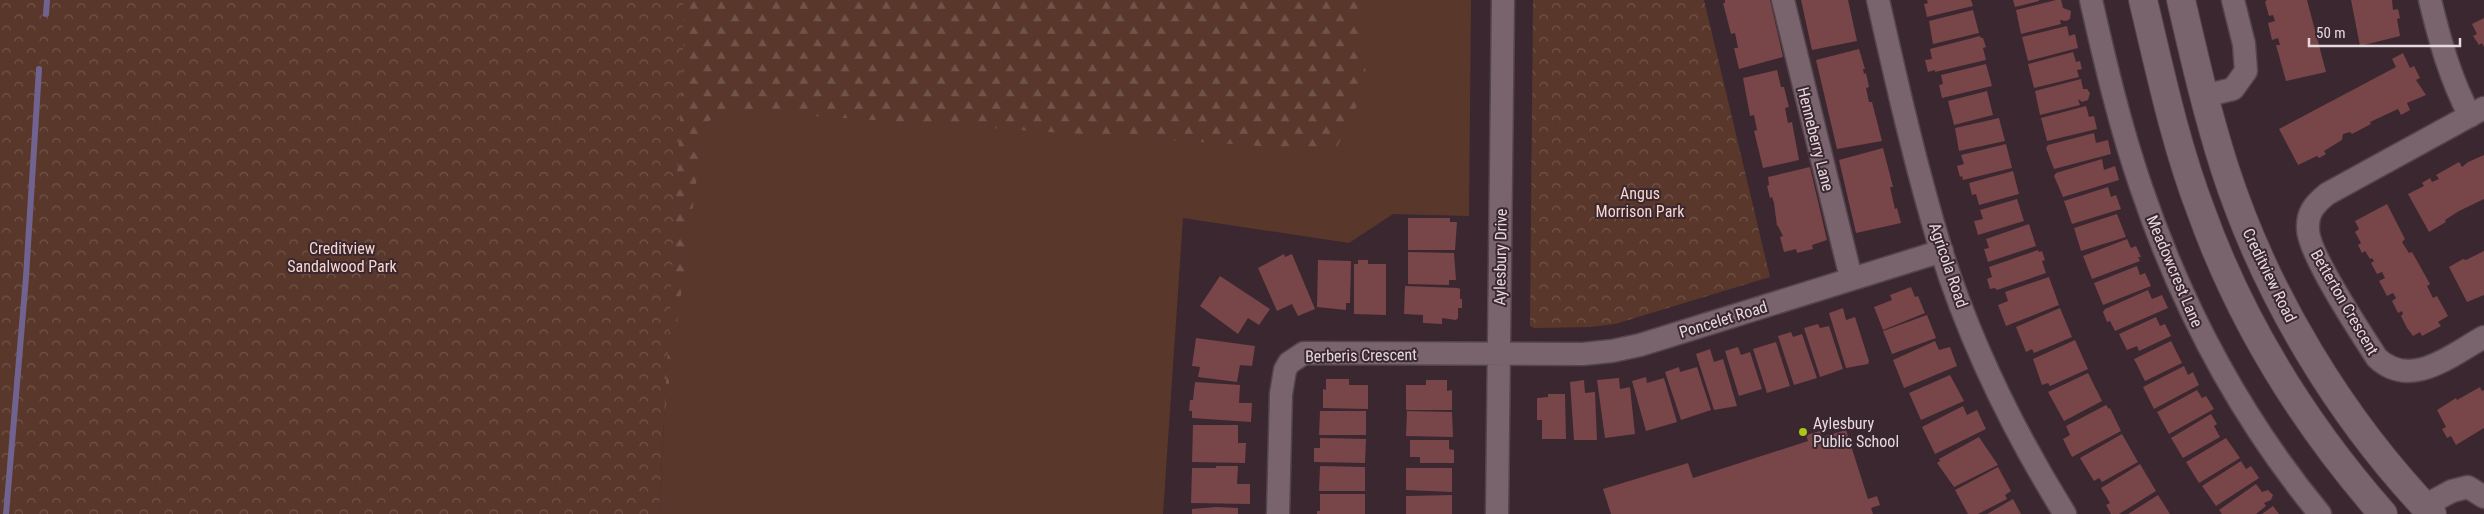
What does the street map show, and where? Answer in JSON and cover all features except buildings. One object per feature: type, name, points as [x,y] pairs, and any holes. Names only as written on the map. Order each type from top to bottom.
[{"type":"main road","points":[[2143,0],[2183,160],[2200,211],[2233,286],[2254,330],[2299,405],[2345,469],[2382,514]]},
{"type":"main road","name":"Creditview Road","points":[[2181,0],[2204,96],[2225,170],[2247,228],[2293,323],[2321,371],[2352,416],[2428,510]]},
{"type":"street","name":"Aylesbury Drive","points":[[1497,514],[1502,0]]},
{"type":"street","name":"Henneberry Lane","points":[[1783,0],[1851,278]]},
{"type":"street","name":"Agricola Road","points":[[1878,0],[1915,160],[1942,251],[1972,332],[2007,411],[2034,464],[2065,514]]},
{"type":"street","name":"Meadowcrest Lane","points":[[2091,0],[2106,64],[2141,186],[2170,265],[2203,336],[2252,421],[2298,488],[2320,514]]},
{"type":"street","points":[[2204,96],[2232,89],[2246,71],[2244,44],[2233,0]]},
{"type":"street","points":[[2430,0],[2444,56],[2457,90],[2477,112]]},
{"type":"street","name":"Betterton Crescent","points":[[2477,112],[2327,194],[2315,204],[2309,215],[2308,231],[2334,288],[2377,358],[2384,365],[2405,372],[2421,371],[2484,337]]},
{"type":"street","name":"Poncelet Road","points":[[1499,354],[1583,354],[1612,351],[1640,345],[1942,251]]},
{"type":"street","name":"Berberis Crescent","points":[[1278,514],[1281,394],[1285,370],[1296,357],[1304,353],[1499,354]]},
{"type":"street","points":[[2428,510],[2452,491],[2468,488],[2484,497]]},
{"type":"green space","name":"Creditview Sandalwood Park","points":[[0,0],[683,0],[683,67],[659,514],[0,514]]},
{"type":"green space","points":[[683,0],[1471,0],[1469,216],[1393,214],[1349,243],[1183,218],[1163,514],[659,514],[683,67]]},
{"type":"green space","points":[[684,0],[1358,0],[1367,85],[1335,151],[723,110],[704,125],[651,514],[39,514],[682,67]]},
{"type":"green space","name":"Angus Morrison Park","points":[[1533,0],[1704,0],[1770,277],[1615,324],[1590,327],[1534,328],[1530,326]]},
{"type":"waterway","points":[[46,14],[47,0]]},
{"type":"waterway","points":[[6,514],[26,277],[39,69]]},
{"type":"place","name":"Aylesbury Public School","points":[[1803,432]]}]
